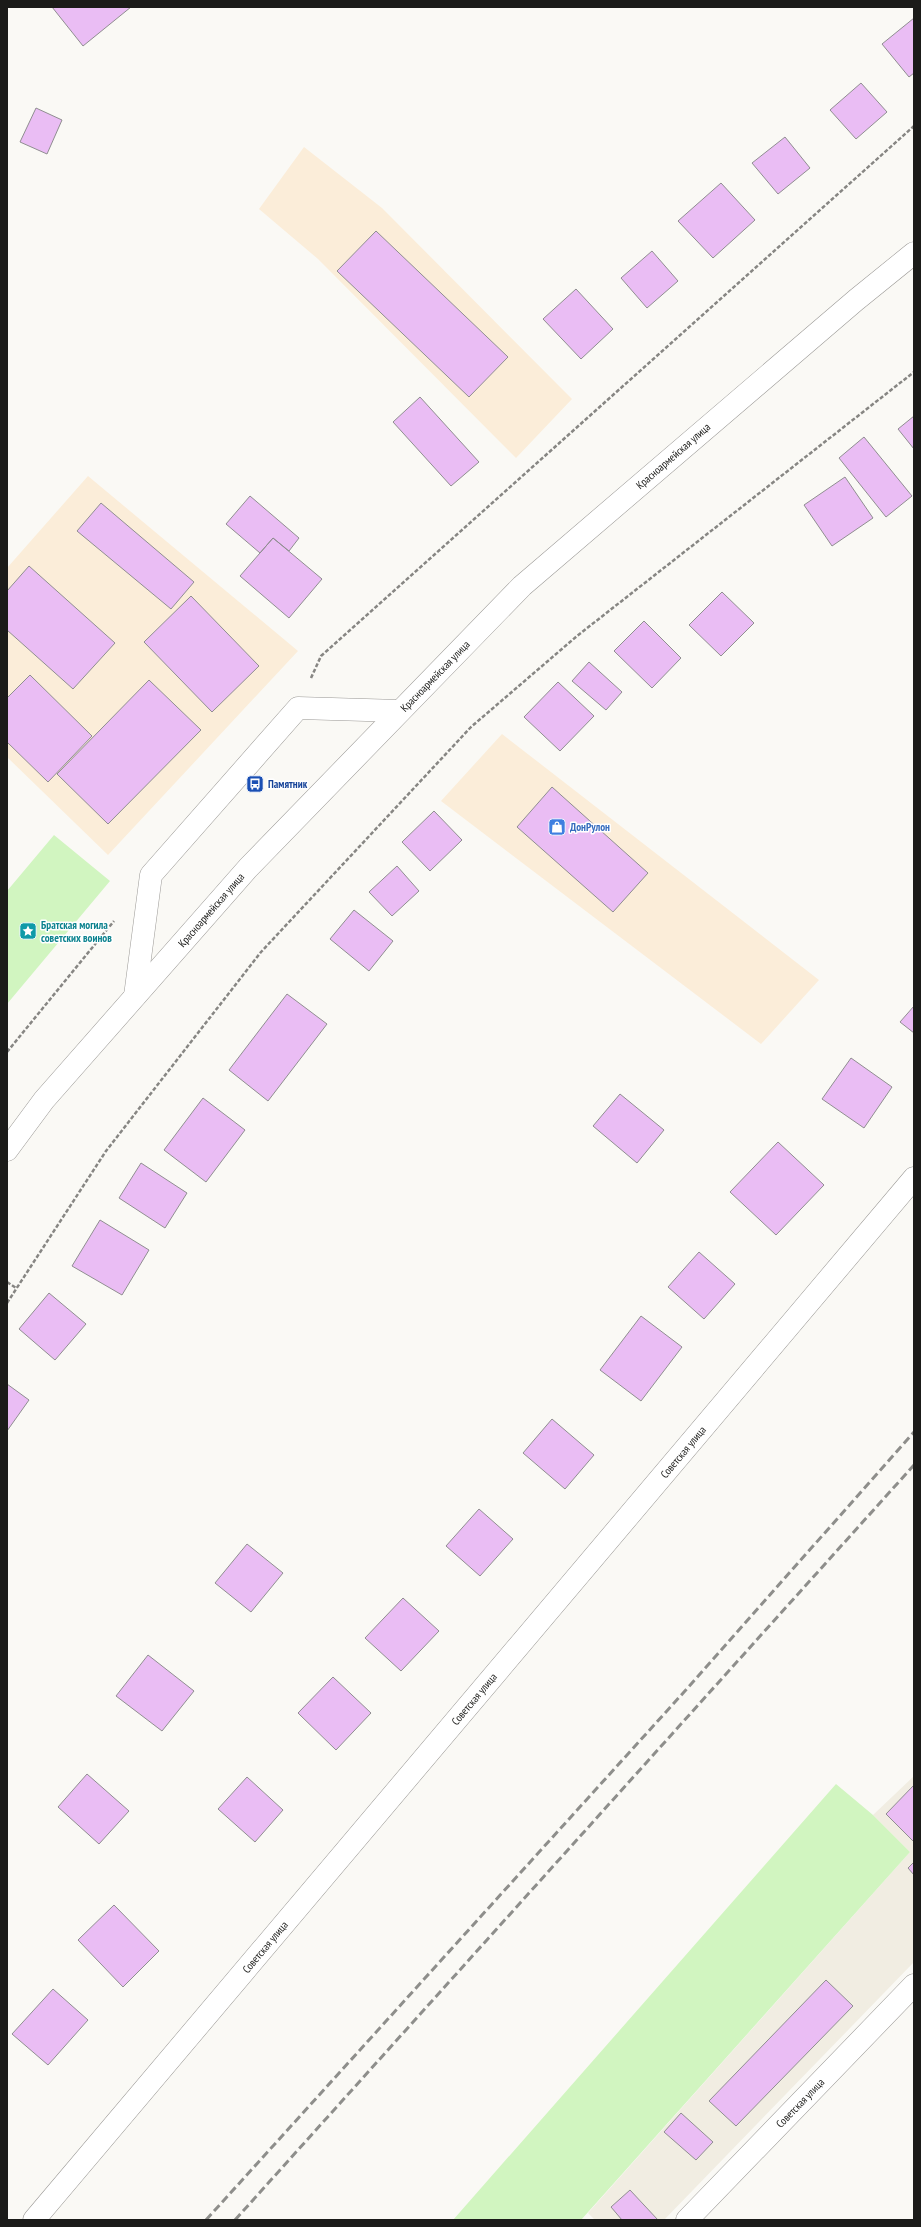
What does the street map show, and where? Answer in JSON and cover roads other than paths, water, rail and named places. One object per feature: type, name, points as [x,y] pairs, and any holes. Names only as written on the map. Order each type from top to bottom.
[{"type":"street","name":"Красноармейская улица","points":[[7,1150],[44,1100],[248,868],[522,586],[856,300],[914,253]]},
{"type":"street","points":[[136,996],[151,874],[298,708],[400,711]]},
{"type":"street","name":"Советская улица","points":[[34,2220],[914,1178]]},
{"type":"street","name":"Советская улица","points":[[686,2220],[914,1985]]},
{"type":"railway","points":[[206,2220],[684,1692],[914,1432]]},
{"type":"railway","points":[[235,2220],[914,1465]]},
{"type":"place","name":"Памятник","points":[[255,784]]},
{"type":"place","name":"ДонРулон","points":[[557,827]]},
{"type":"place","name":"Братская могила советских воинов","points":[[28,931]]}]
